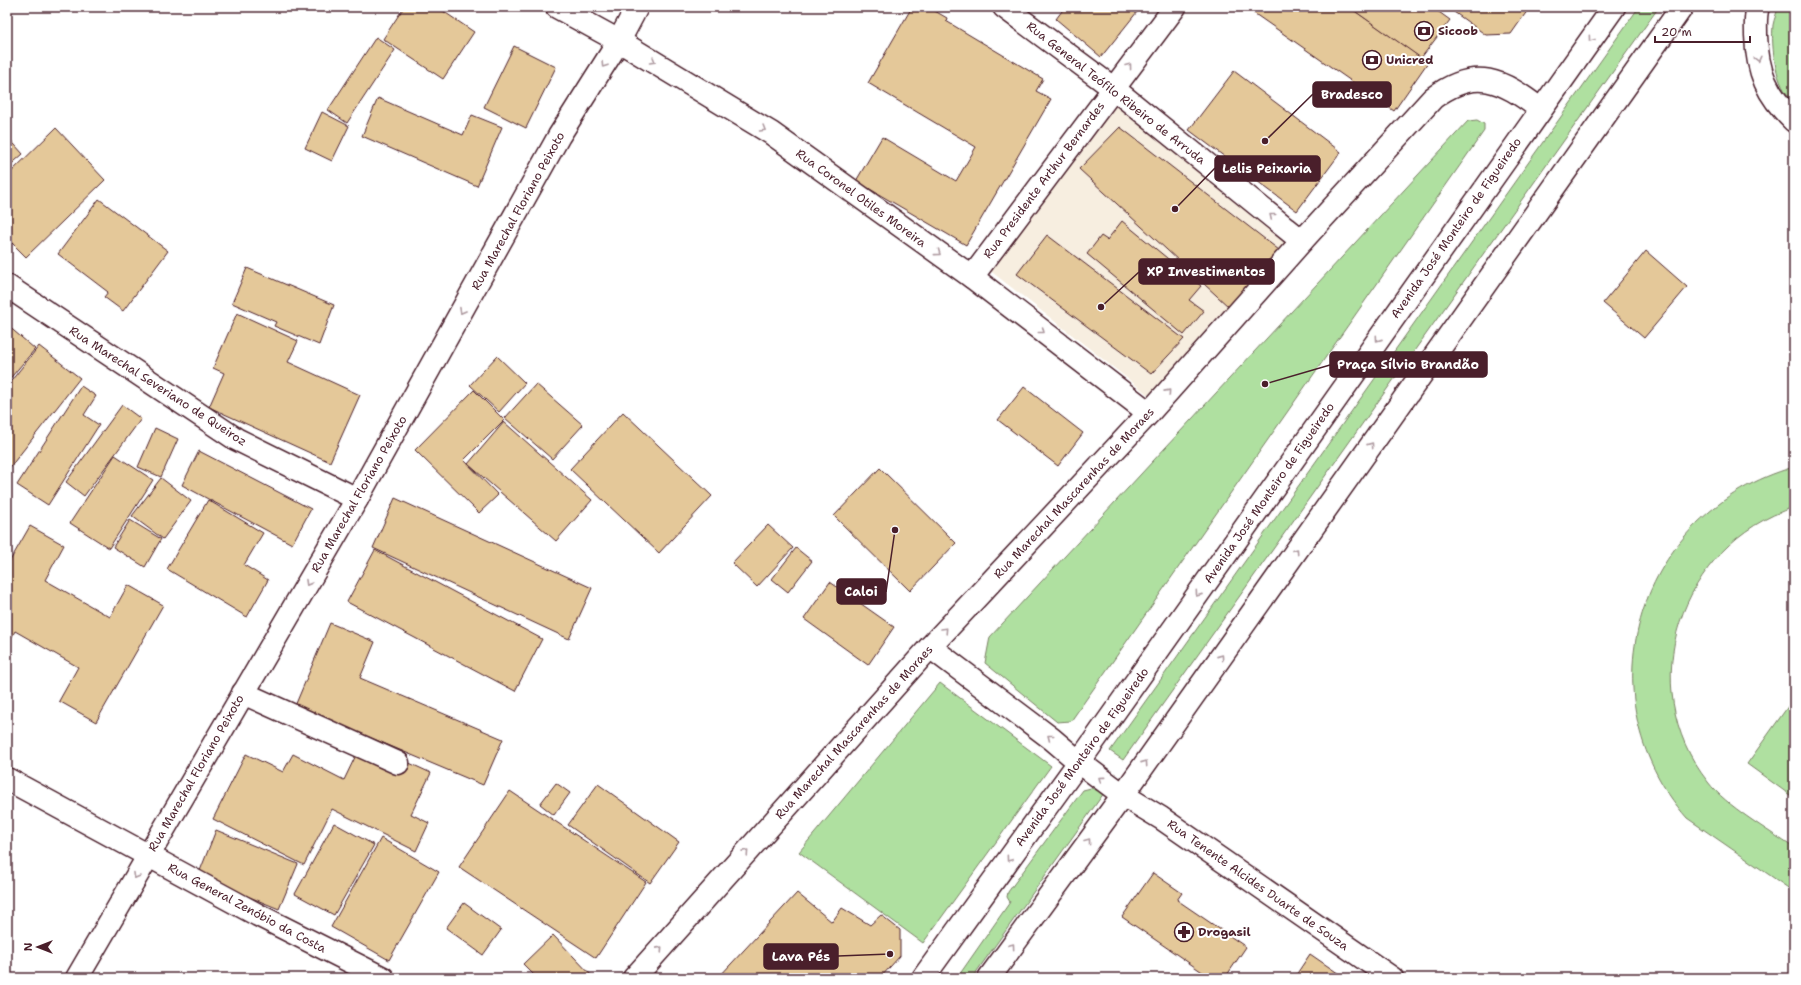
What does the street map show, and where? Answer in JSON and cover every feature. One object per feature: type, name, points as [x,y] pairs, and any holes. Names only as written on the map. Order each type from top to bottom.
[{"type":"street","name":"Rua Coronel Otiles Moreira","points":[[557,7],[619,41],[771,133],[972,277],[1149,413]]},
{"type":"street","name":"Rua Marechal Floriano Peixoto","points":[[77,978],[357,499],[559,136],[619,41],[637,7]]},
{"type":"street","name":"Rua General Teófilo Ribeiro de Arruda","points":[[1004,7],[1113,88],[1302,241]]},
{"type":"street","name":"Rua Presidente Arthur Bernardes","points":[[972,277],[1175,7]]},
{"type":"street","name":"Avenida José Monteiro de Figueiredo","points":[[923,978],[1079,762],[1540,109],[1614,7]]},
{"type":"street","points":[[989,978],[1123,795],[1682,7]]},
{"type":"street","points":[[1758,7],[1756,26],[1756,56],[1767,89],[1794,121]]},
{"type":"street","name":"Rua Marechal Mascarenhas de Moraes","points":[[634,978],[930,647],[1149,413],[1432,98],[1447,87],[1461,82],[1478,79],[1503,84],[1517,92],[1540,109]]},
{"type":"street","name":"Rua Marechal Severiano de Queiroz","points":[[7,286],[236,439],[357,499]]},
{"type":"street","name":"Rua Tenente Alcides Duarte de Souza","points":[[930,647],[1052,739],[1079,762],[1123,795],[1161,818],[1392,978]]},
{"type":"street","points":[[243,693],[398,763]]},
{"type":"street","name":"Rua General Zenóbio da Costa","points":[[7,778],[147,856],[258,915],[383,978]]},
{"type":"shaded area","points":[[1113,104],[1290,245],[1151,397],[988,269]]},
{"type":"green space","points":[[1639,7],[1659,7],[1123,760],[1110,751]]},
{"type":"green space","points":[[1778,7],[1794,7],[1794,101],[1782,87],[1778,77],[1774,55],[1773,25]]},
{"type":"green space","points":[[1477,120],[1484,124],[1484,131],[1071,721],[1057,722],[985,663],[990,637],[1468,121]]},
{"type":"green space","points":[[1794,467],[1794,507],[1754,526],[1722,552],[1697,585],[1680,622],[1672,663],[1673,704],[1685,744],[1708,782],[1725,800],[1794,848],[1794,892],[1687,818],[1655,770],[1637,718],[1633,665],[1642,613],[1664,565],[1697,523],[1741,490]]},
{"type":"green space","points":[[940,683],[1051,766],[923,943],[799,852]]},
{"type":"green space","points":[[1794,698],[1794,798],[1747,764]]},
{"type":"green space","points":[[1091,788],[1104,793],[972,978],[957,978],[1010,902],[1007,897],[1008,892],[1083,790]]},
{"type":"building","points":[[404,7],[437,7],[474,32],[443,79],[383,39]]},
{"type":"building","points":[[912,7],[928,7],[947,18],[946,21],[1043,79],[1036,91],[1051,99],[966,245],[856,181],[882,137],[956,181],[976,147],[868,83]]},
{"type":"building","points":[[1065,7],[1141,7],[1101,57],[1056,19]]},
{"type":"building","name":"Unicred","points":[[1245,7],[1349,7],[1428,62],[1394,111]]},
{"type":"building","points":[[1349,7],[1432,7],[1450,20],[1421,58]]},
{"type":"building","points":[[1447,7],[1530,7],[1511,34],[1486,35]]},
{"type":"building","points":[[376,37],[395,50],[347,123],[328,110]]},
{"type":"building","points":[[514,46],[556,67],[526,128],[484,107]]},
{"type":"building","points":[[1234,71],[1341,152],[1297,211],[1189,130]]},
{"type":"building","points":[[378,98],[463,135],[472,115],[502,127],[477,186],[362,136]]},
{"type":"building","points":[[322,112],[349,126],[332,161],[305,148]]},
{"type":"building","points":[[1120,127],[1279,250],[1229,307],[1079,169]]},
{"type":"building","points":[[56,128],[105,180],[26,257],[7,238],[7,176]]},
{"type":"building","points":[[7,136],[23,154],[7,168]]},
{"type":"building","points":[[99,199],[168,251],[123,311],[104,297],[108,292],[58,254]]},
{"type":"building","points":[[1122,221],[1201,286],[1189,300],[1204,311],[1184,335],[1087,254],[1101,236],[1107,240]]},
{"type":"building","points":[[1047,235],[1184,339],[1151,374],[1017,274]]},
{"type":"building","points":[[1646,251],[1687,287],[1644,338],[1603,303]]},
{"type":"building","points":[[247,268],[334,305],[319,345],[274,326],[276,322],[232,303]]},
{"type":"building","points":[[237,313],[298,341],[288,362],[360,395],[330,462],[209,407],[224,373],[213,368]]},
{"type":"building","points":[[7,325],[35,349],[7,382]]},
{"type":"building","points":[[39,346],[80,378],[7,471],[7,386]]},
{"type":"building","points":[[497,356],[525,383],[499,412],[470,385]]},
{"type":"building","points":[[536,384],[583,425],[552,459],[505,418]]},
{"type":"building","points":[[81,386],[96,396],[84,415],[99,425],[48,505],[17,485]]},
{"type":"building","points":[[1024,387],[1083,433],[1058,466],[998,420]]},
{"type":"building","points":[[474,390],[504,420],[464,460],[498,495],[479,513],[415,450]]},
{"type":"building","points":[[122,405],[141,419],[84,496],[66,482]]},
{"type":"building","points":[[623,412],[712,496],[659,553],[570,469]]},
{"type":"building","points":[[504,422],[592,500],[556,541],[468,464]]},
{"type":"building","points":[[155,428],[178,439],[161,477],[138,467]]},
{"type":"building","points":[[199,451],[311,509],[292,544],[182,485]]},
{"type":"building","points":[[115,455],[153,480],[109,548],[70,523]]},
{"type":"building","points":[[880,468],[956,543],[910,591],[834,516]]},
{"type":"building","points":[[161,478],[191,501],[163,539],[132,516]]},
{"type":"building","points":[[395,498],[592,588],[569,639],[373,548]]},
{"type":"building","points":[[208,500],[263,533],[244,565],[268,580],[247,617],[167,569]]},
{"type":"building","points":[[130,520],[161,539],[145,567],[113,547]]},
{"type":"building","points":[[768,525],[793,548],[757,587],[732,563]]},
{"type":"building","points":[[30,526],[64,545],[45,580],[110,617],[128,585],[163,605],[96,722],[59,701],[78,667],[15,631],[7,646],[7,566]]},
{"type":"building","points":[[796,548],[812,561],[788,592],[772,579]]},
{"type":"building","points":[[375,550],[542,639],[515,691],[347,602]]},
{"type":"building","points":[[830,582],[894,627],[868,665],[804,619]]},
{"type":"building","points":[[330,623],[375,642],[360,678],[503,739],[483,785],[295,706]]},
{"type":"building","points":[[358,751],[405,761],[431,773],[411,814],[429,823],[416,851],[332,809],[304,865],[213,819],[246,754],[283,772],[293,754],[344,780]]},
{"type":"building","points":[[556,783],[570,793],[554,815],[540,804]]},
{"type":"building","points":[[598,784],[679,842],[650,883],[568,825]]},
{"type":"building","points":[[510,791],[646,882],[596,958],[459,867]]},
{"type":"building","points":[[334,823],[374,845],[334,915],[295,894]]},
{"type":"building","points":[[216,830],[298,864],[279,909],[198,876]]},
{"type":"building","points":[[381,838],[439,872],[389,960],[331,927]]},
{"type":"building","name":"Drogasil","points":[[1153,873],[1182,893],[1177,900],[1246,947],[1225,978],[1211,978],[1122,917]]},
{"type":"building","points":[[797,893],[832,922],[842,908],[870,925],[881,915],[900,930],[900,956],[880,978],[718,978]]},
{"type":"building","points":[[464,903],[501,930],[483,955],[446,928]]},
{"type":"building","points":[[553,935],[594,978],[537,978],[523,964]]},
{"type":"building","points":[[1310,954],[1345,978],[1294,978]]},
{"type":"place","name":"Sicoob","points":[[1424,31]]},
{"type":"place","name":"Unicred","points":[[1372,60]]},
{"type":"place","name":"Bradesco","points":[[1265,141]]},
{"type":"place","name":"Lelis Peixaria","points":[[1175,209]]},
{"type":"place","name":"XP Investimentos","points":[[1101,307]]},
{"type":"place","name":"Praça Sílvio Brandão","points":[[1265,384]]},
{"type":"place","name":"Caloi","points":[[895,530]]},
{"type":"place","name":"Drogasil","points":[[1184,932]]},
{"type":"place","name":"Lava Pés","points":[[890,954]]}]
